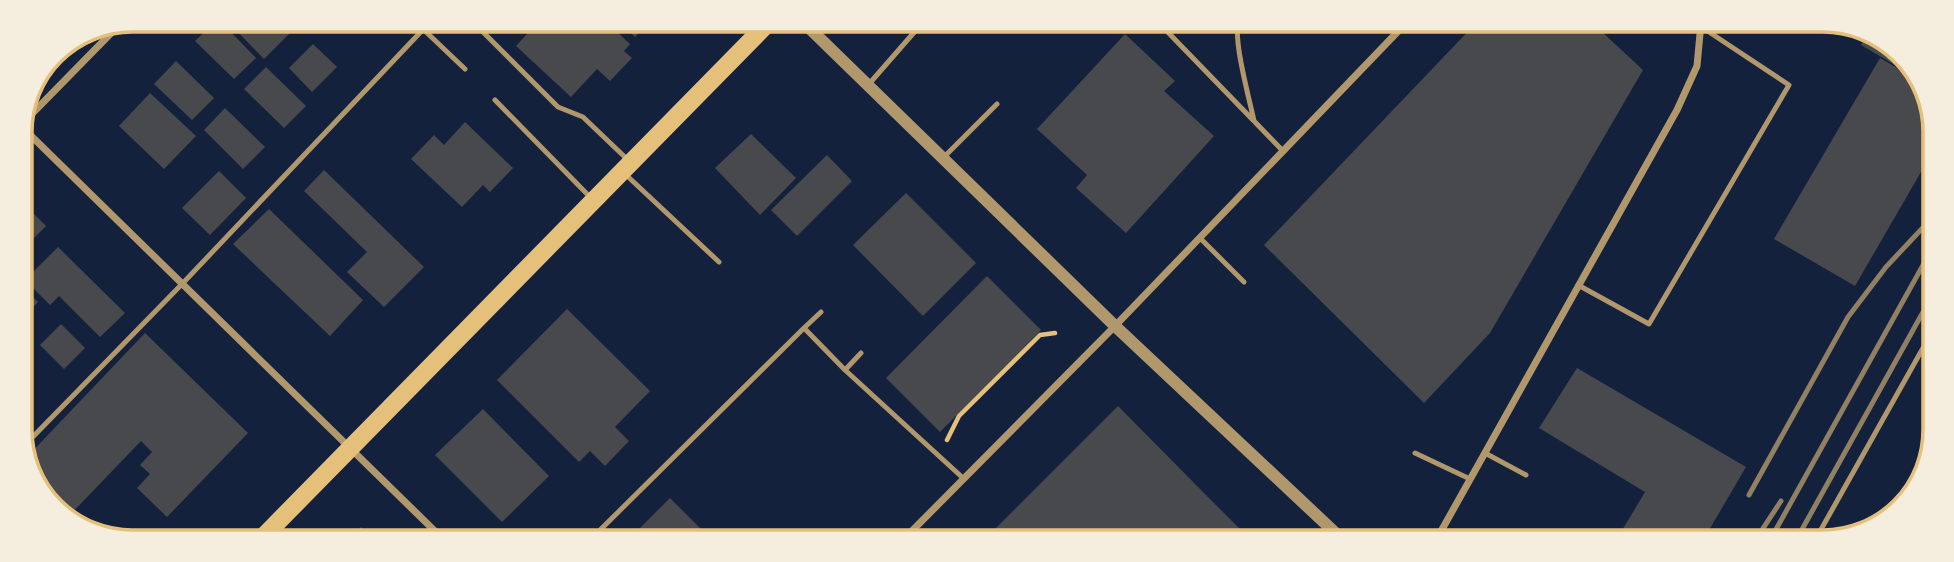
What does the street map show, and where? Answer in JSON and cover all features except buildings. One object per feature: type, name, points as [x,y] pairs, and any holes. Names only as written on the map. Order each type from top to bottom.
[{"type":"main road","points":[[270,530],[759,32]]},
{"type":"street","points":[[813,32],[1115,326],[1332,530]]},
{"type":"street","points":[[913,530],[1115,326],[1397,32]]},
{"type":"street","points":[[1442,530],[1676,110],[1698,66],[1700,32]]},
{"type":"street","points":[[34,112],[111,33]]},
{"type":"street","points":[[32,138],[434,530]]},
{"type":"lane","points":[[32,438],[420,32]]},
{"type":"lane","points":[[426,32],[465,69]]},
{"type":"lane","points":[[483,32],[558,107],[583,117],[626,167],[719,262]]},
{"type":"lane","points":[[868,85],[914,32]]},
{"type":"lane","points":[[1167,32],[1283,151]]},
{"type":"lane","points":[[1237,32],[1255,122]]},
{"type":"lane","points":[[1578,285],[1649,324],[1789,85],[1713,32]]},
{"type":"lane","points":[[495,100],[594,200]]},
{"type":"lane","points":[[943,158],[997,104]]},
{"type":"lane","points":[[1200,238],[1244,282]]},
{"type":"lane","points":[[600,530],[821,312]]},
{"type":"lane","points":[[804,328],[845,370],[963,478]]},
{"type":"lane","points":[[1821,530],[1923,348]]},
{"type":"lane","points":[[845,370],[861,353]]},
{"type":"lane","points":[[1415,453],[1470,479]]},
{"type":"lane","points":[[1485,453],[1526,475]]},
{"type":"path","points":[[946,463],[947,438],[959,416],[1040,335],[1055,333]]},
{"type":"railway","points":[[1749,495],[1848,317],[1886,267],[1923,228]]},
{"type":"railway","points":[[1776,530],[1923,265]]},
{"type":"railway","points":[[1802,530],[1923,312]]},
{"type":"railway","points":[[1762,530],[1781,501]]}]
